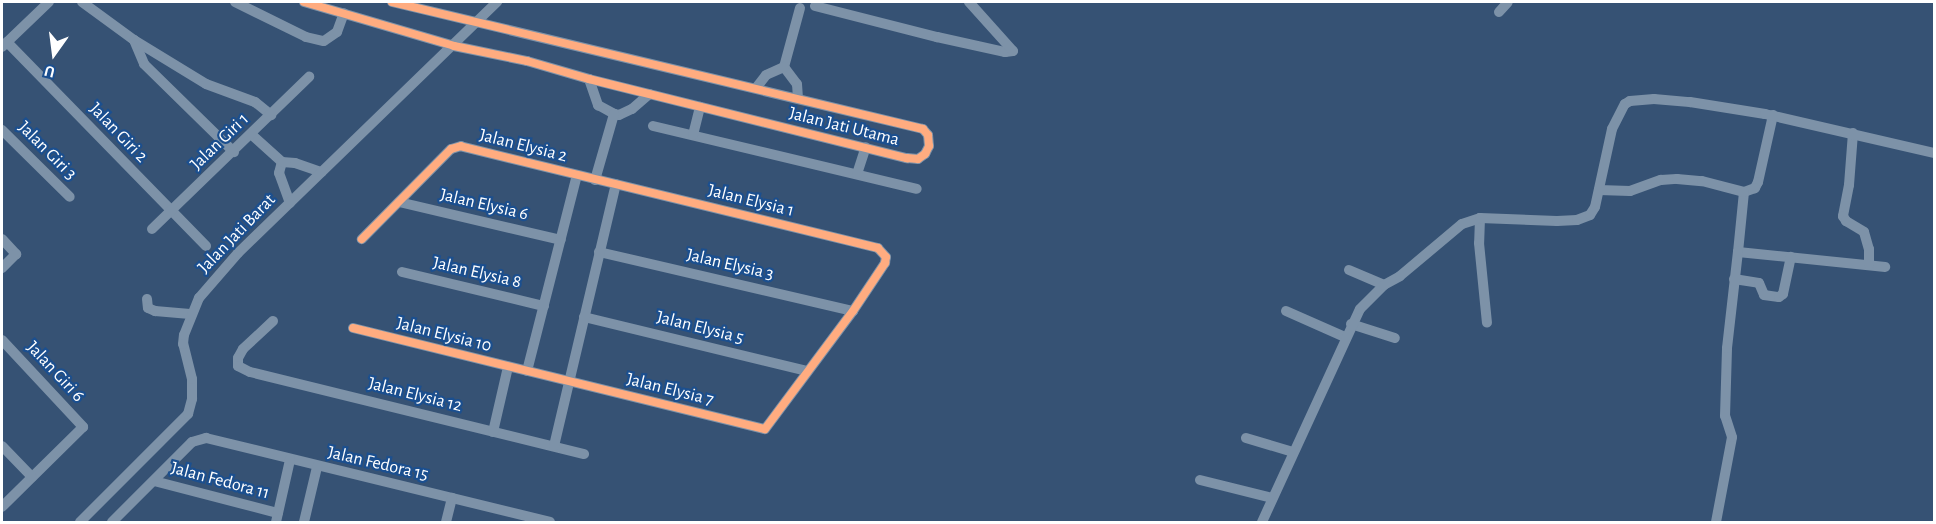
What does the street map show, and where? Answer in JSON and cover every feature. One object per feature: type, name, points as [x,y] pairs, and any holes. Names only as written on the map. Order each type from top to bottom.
[{"type":"street","points":[[4,45],[49,2]]},
{"type":"street","points":[[82,2],[134,40],[206,84],[255,102],[271,115]]},
{"type":"street","points":[[236,2],[306,37],[324,41],[337,32],[344,13]]},
{"type":"street","name":"Jalan Jati Utama","points":[[304,2],[454,45],[527,61],[700,107],[918,159],[925,154],[929,146],[928,135],[923,129],[418,5],[392,2]]},
{"type":"street","name":"Jalan Jati Barat","points":[[80,522],[184,420],[191,407],[192,379],[183,344],[190,314],[199,298],[238,253],[497,2]]},
{"type":"street","points":[[783,67],[796,5],[816,4],[937,38],[1005,52],[1013,51],[969,2]]},
{"type":"street","points":[[1499,12],[1508,2]]},
{"type":"street","points":[[134,40],[144,64],[234,152]]},
{"type":"street","name":"Jalan Giri 2","points":[[4,45],[206,246]]},
{"type":"street","points":[[756,88],[766,75],[783,67]]},
{"type":"street","points":[[783,67],[797,84],[798,98]]},
{"type":"street","name":"Jalan Giri 1","points":[[152,229],[252,135],[309,77]]},
{"type":"street","points":[[589,79],[598,105],[614,114],[619,115],[632,109],[649,94]]},
{"type":"street","points":[[1262,522],[1345,337],[1360,309],[1384,285],[1400,276],[1457,227],[1480,218],[1577,220],[1590,216],[1595,207],[1612,129],[1625,104],[1654,99],[1690,102],[1773,116],[1935,153]]},
{"type":"street","points":[[693,135],[700,107]]},
{"type":"street","points":[[595,180],[614,114]]},
{"type":"street","points":[[1599,190],[1630,191],[1661,180],[1677,179],[1702,182],[1744,192],[1755,188],[1773,116]]},
{"type":"street","points":[[653,126],[917,189]]},
{"type":"street","name":"Jalan Giri 3","points":[[2,130],[70,197]]},
{"type":"street","points":[[1853,134],[1849,185],[1843,216],[1846,221],[1864,232],[1869,249],[1869,265]]},
{"type":"street","points":[[252,135],[282,162],[295,163],[321,172]]},
{"type":"street","name":"Jalan Elysia 2","points":[[399,202],[451,149],[461,146],[595,180]]},
{"type":"street","points":[[858,174],[866,147]]},
{"type":"street","points":[[282,162],[279,173],[290,203]]},
{"type":"street","points":[[527,371],[577,175]]},
{"type":"street","name":"Jalan Elysia 1","points":[[595,180],[878,248],[886,257],[885,263],[854,311]]},
{"type":"street","points":[[554,446],[616,184]]},
{"type":"street","points":[[1716,522],[1732,437],[1725,416],[1728,321],[1744,192]]},
{"type":"street","points":[[362,239],[399,202]]},
{"type":"street","name":"Jalan Elysia 6","points":[[399,202],[561,240]]},
{"type":"street","points":[[1480,218],[1479,243],[1488,323]]},
{"type":"street","points":[[2,239],[16,254],[2,268]]},
{"type":"street","name":"Jalan Elysia 3","points":[[599,252],[854,311]]},
{"type":"street","points":[[1738,252],[1885,267]]},
{"type":"street","points":[[1734,279],[1759,283],[1764,295],[1779,297],[1784,294],[1791,257]]},
{"type":"street","points":[[1349,270],[1384,285]]},
{"type":"street","name":"Jalan Elysia 8","points":[[402,272],[544,306]]},
{"type":"street","points":[[147,298],[148,308],[155,311],[190,314]]},
{"type":"street","points":[[808,371],[854,311]]},
{"type":"street","points":[[1286,311],[1345,337]]},
{"type":"street","name":"Jalan Elysia 5","points":[[584,317],[808,371]]},
{"type":"street","name":"Jalan Elysia 12","points":[[273,321],[243,349],[238,358],[238,366],[250,372],[584,454]]},
{"type":"street","points":[[1351,324],[1395,339]]},
{"type":"street","name":"Jalan Elysia 10","points":[[353,328],[568,380]]},
{"type":"street","name":"Jalan Giri 6","points":[[2,340],[84,427],[32,477]]},
{"type":"street","points":[[493,432],[508,367]]},
{"type":"street","name":"Jalan Elysia 7","points":[[568,380],[765,429],[808,371]]},
{"type":"street","name":"Jalan Fedora 15","points":[[154,481],[198,438],[214,439],[317,467],[550,522]]},
{"type":"street","points":[[1246,438],[1293,452]]},
{"type":"street","points":[[2,446],[32,477],[2,507]]},
{"type":"street","points":[[277,518],[290,460]]},
{"type":"street","points":[[316,522],[304,521],[317,467]]},
{"type":"street","points":[[1200,480],[1272,498]]},
{"type":"street","points":[[112,522],[154,481]]},
{"type":"street","name":"Jalan Fedora 11","points":[[154,481],[277,518]]},
{"type":"street","points":[[446,522],[452,498]]},
{"type":"cycle path","points":[[304,2],[454,46],[527,61],[589,79],[907,158],[918,159],[925,154],[929,146],[928,135],[923,129],[392,2]]},
{"type":"cycle path","points":[[353,328],[765,429],[853,311],[885,263],[886,257],[878,248],[461,146],[451,149],[362,239]]}]
